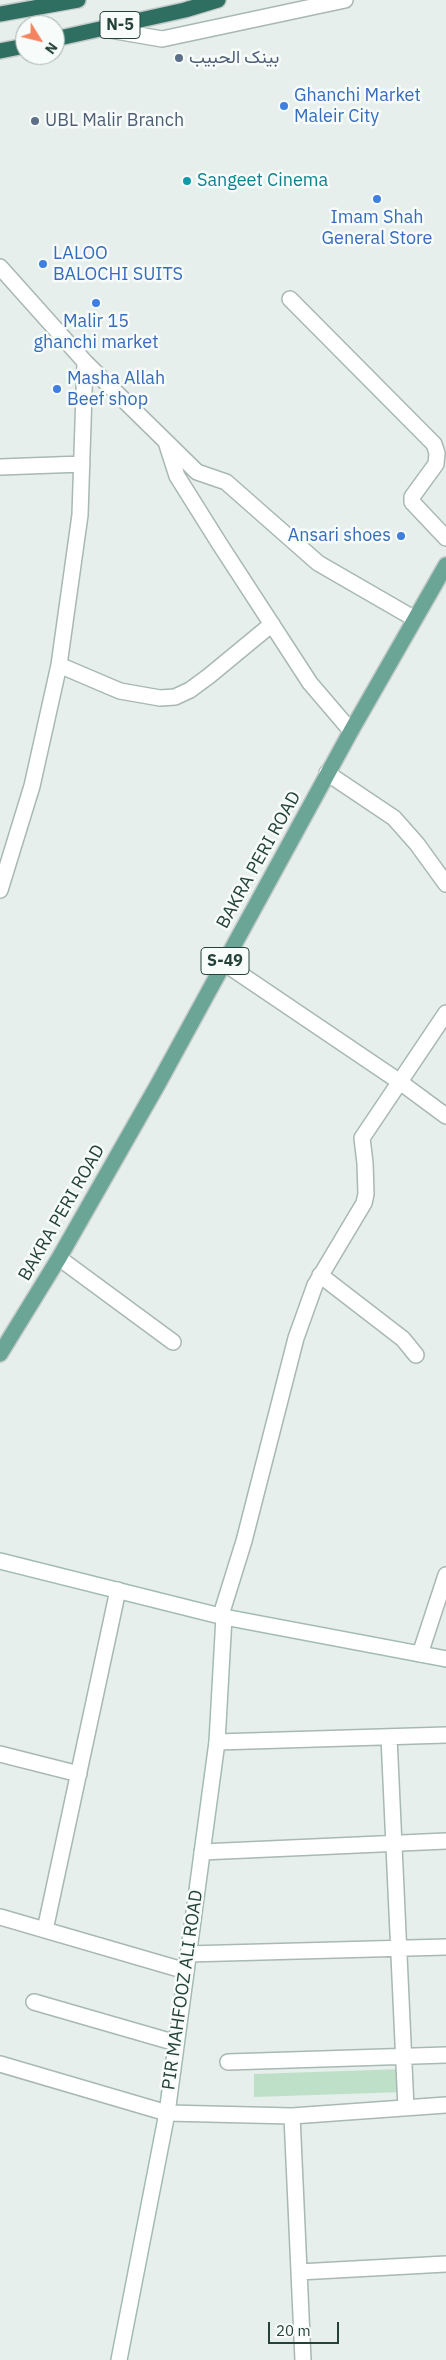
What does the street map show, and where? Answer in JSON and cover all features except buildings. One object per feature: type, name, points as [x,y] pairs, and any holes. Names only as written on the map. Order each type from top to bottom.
[{"type":"highway","name":"N-5","points":[[0,14],[78,0]]},
{"type":"highway","name":"N-5","points":[[65,37],[185,10],[218,0]]},
{"type":"highway","points":[[0,51],[15,48]]},
{"type":"main road","name":"BAKRA PERI ROAD","points":[[0,1354],[59,1258],[224,963],[350,731],[446,565]]},
{"type":"street","points":[[28,8],[46,0]]},
{"type":"street","points":[[104,29],[162,39],[345,0]]},
{"type":"street","points":[[0,267],[85,362],[196,472],[226,482],[318,563],[415,619]]},
{"type":"street","points":[[290,299],[434,444],[438,453],[436,464],[412,497],[412,502],[446,538]]},
{"type":"street","points":[[0,890],[32,786],[59,665],[80,515],[85,362]]},
{"type":"street","points":[[166,441],[177,476],[310,683],[350,731]]},
{"type":"street","points":[[0,467],[82,464]]},
{"type":"street","points":[[59,665],[120,691],[160,698],[175,697],[190,690],[209,676],[272,624]]},
{"type":"street","points":[[328,773],[394,818],[417,844],[446,884]]},
{"type":"street","points":[[224,963],[400,1082],[446,1116]]},
{"type":"street","name":"PIR MAHFOOZ ALI ROAD","points":[[120,2360],[167,2113],[217,1742],[222,1616],[244,1541],[296,1338],[320,1275],[364,1203],[366,1194],[361,1141],[363,1134],[446,1013]]},
{"type":"street","points":[[59,1258],[173,1342]]},
{"type":"street","points":[[320,1275],[404,1340],[416,1355]]},
{"type":"street","points":[[0,1561],[222,1616],[446,1659]]},
{"type":"street","points":[[420,1654],[446,1575]]},
{"type":"street","points":[[45,1930],[118,1590]]},
{"type":"street","points":[[217,1742],[446,1736]]},
{"type":"street","points":[[389,1737],[406,2108]]},
{"type":"street","points":[[0,1754],[79,1774]]},
{"type":"street","points":[[202,1852],[446,1840]]},
{"type":"street","points":[[0,1917],[186,1971]]},
{"type":"street","points":[[188,1954],[446,1947]]},
{"type":"street","points":[[34,2002],[176,2043]]},
{"type":"street","points":[[228,2062],[446,2055]]},
{"type":"street","points":[[0,2064],[167,2113],[292,2116],[446,2106]]},
{"type":"street","points":[[292,2116],[303,2360]]},
{"type":"street","points":[[299,2272],[446,2264]]},
{"type":"green space","points":[[403,2069],[404,2092],[254,2097],[254,2074]]},
{"type":"place","name":"بينک الحبيب","points":[[179,58]]},
{"type":"place","name":"Ghanchi Market Maleir City","points":[[284,106]]},
{"type":"place","name":"UBL Malir Branch","points":[[35,121]]},
{"type":"place","name":"Sangeet Cinema","points":[[187,181]]},
{"type":"place","name":"Imam Shah General Store","points":[[377,199]]},
{"type":"place","name":"LALOO BALOCHI SUITS","points":[[43,264]]},
{"type":"place","name":"Malir 15 ghanchi market","points":[[96,303]]},
{"type":"place","name":"Masha Allah Beef shop","points":[[57,389]]},
{"type":"place","name":"Ansari shoes","points":[[401,536]]}]
